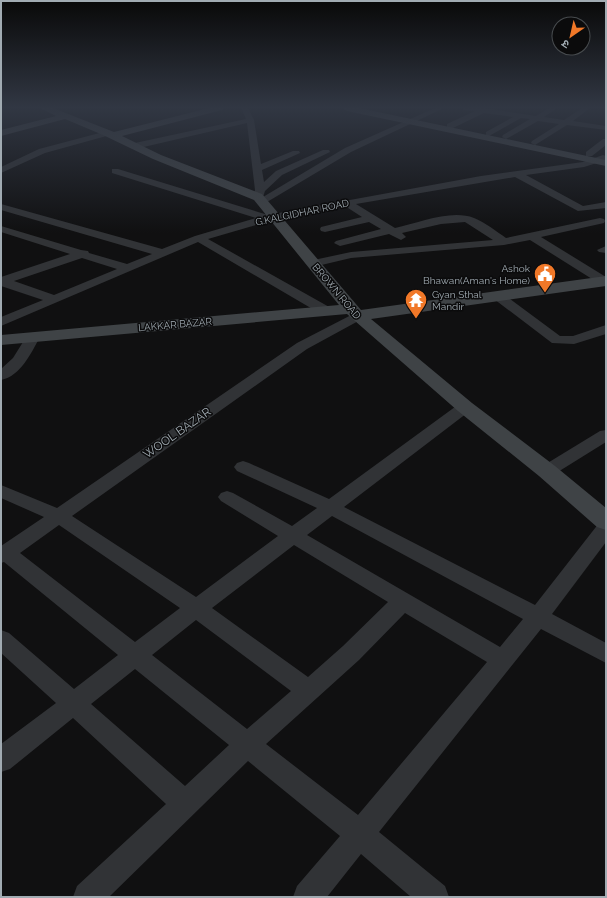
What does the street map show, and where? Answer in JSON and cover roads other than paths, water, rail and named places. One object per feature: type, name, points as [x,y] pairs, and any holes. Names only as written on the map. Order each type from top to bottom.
[{"type":"street","points":[[1,170],[50,150]]},
{"type":"street","name":"BROWN ROAD","points":[[143,150],[264,205],[354,313],[465,407],[547,471],[606,521]]},
{"type":"street","points":[[254,150],[264,205]]},
{"type":"street","points":[[264,205],[279,173],[328,150]]},
{"type":"street","points":[[115,170],[264,205],[332,159],[350,150]]},
{"type":"street","points":[[556,150],[600,159]]},
{"type":"street","points":[[563,150],[600,159]]},
{"type":"street","points":[[257,169],[296,153]]},
{"type":"street","name":"G.KALGIDHAR ROAD","points":[[1,322],[199,238],[264,205],[347,203],[600,159]]},
{"type":"street","points":[[517,174],[603,220]]},
{"type":"street","points":[[347,203],[418,249]]},
{"type":"street","points":[[582,209],[606,205]]},
{"type":"street","points":[[1,207],[162,253]]},
{"type":"street","points":[[1,229],[32,215]]},
{"type":"street","points":[[325,228],[371,218]]},
{"type":"street","points":[[340,243],[392,231],[459,219],[476,223],[504,242]]},
{"type":"street","points":[[313,262],[351,255],[504,242],[603,220]]},
{"type":"street","points":[[1,229],[127,268]]},
{"type":"street","points":[[532,236],[605,281]]},
{"type":"street","points":[[199,238],[326,311]]},
{"type":"street","points":[[2,281],[118,240]]},
{"type":"street","points":[[2,281],[53,299]]},
{"type":"street","name":"LAKKAR BAZAR","points":[[1,340],[326,311],[354,313],[498,296],[605,281]]},
{"type":"street","points":[[498,296],[554,339],[559,341],[574,340],[606,328]]},
{"type":"street","name":"WOOL BAZAR","points":[[3,555],[302,346],[354,313]]},
{"type":"street","points":[[1,376],[19,361],[33,337]]},
{"type":"street","points":[[1,760],[196,608],[465,407]]},
{"type":"street","points":[[547,471],[606,435]]},
{"type":"street","points":[[243,466],[330,508],[606,654]]},
{"type":"street","points":[[1,491],[59,516],[196,608],[308,691]]},
{"type":"street","points":[[227,497],[503,660]]},
{"type":"street","points":[[308,897],[538,618],[606,528]]},
{"type":"street","points":[[3,555],[136,655],[360,834],[434,897]]},
{"type":"street","points":[[88,897],[247,745],[351,652],[402,601]]},
{"type":"street","points":[[1,640],[186,804]]},
{"type":"place","name":"Ashok Bhawan(Aman's Home)","points":[[545,294]]},
{"type":"place","name":"Gyan Sthal Mandir","points":[[416,320]]}]
